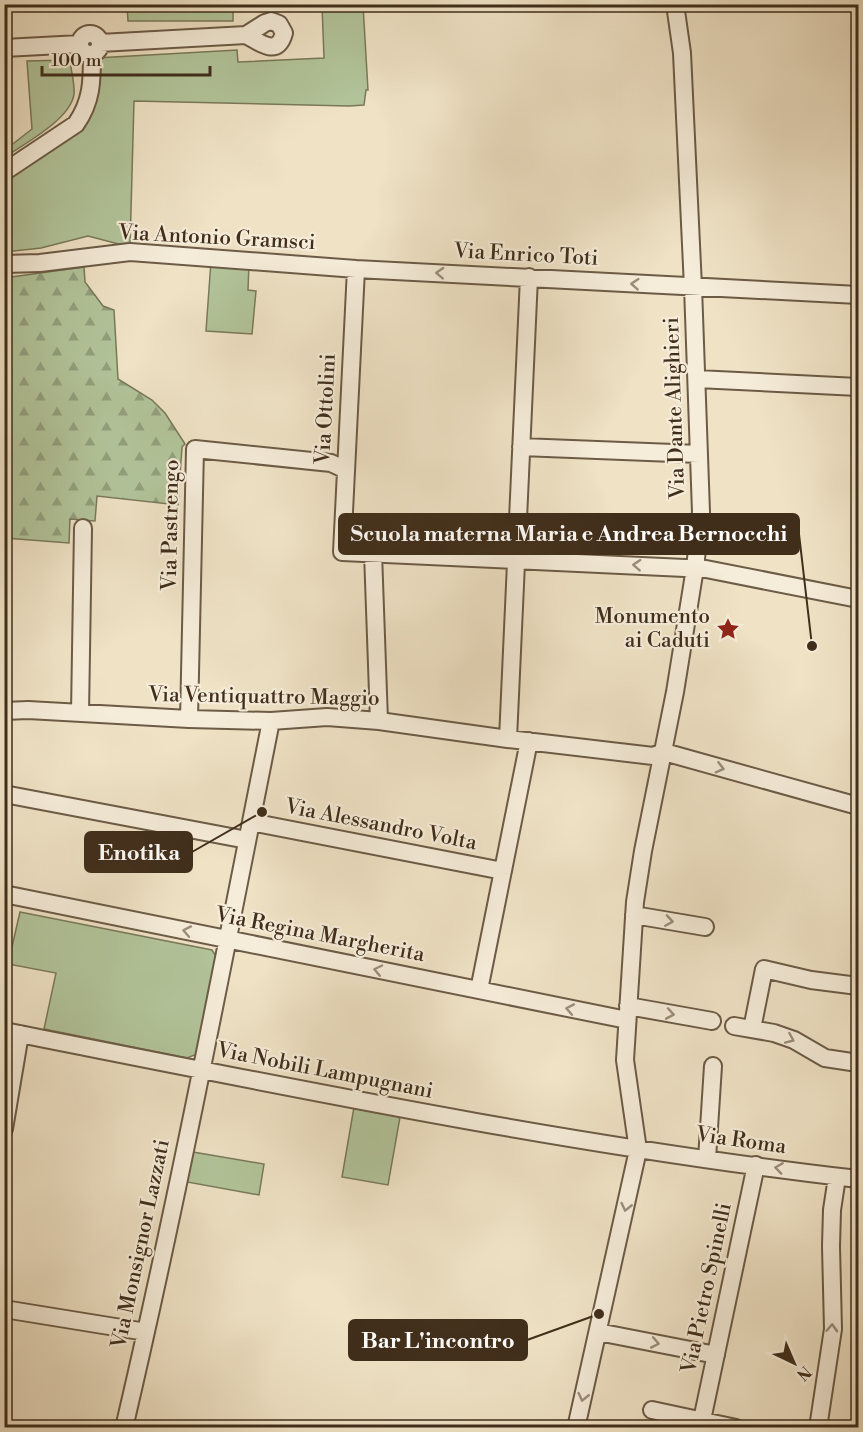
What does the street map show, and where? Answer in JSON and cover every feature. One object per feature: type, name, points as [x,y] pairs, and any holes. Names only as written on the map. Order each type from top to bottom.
[{"type":"street","name":"Via Dante Alighieri","points":[[639,1150],[625,1060],[634,915],[643,851],[664,752],[695,568],[701,513],[682,53],[675,4]]},
{"type":"street","points":[[4,48],[90,47],[246,35]]},
{"type":"street","points":[[4,172],[76,124],[83,114],[92,88],[90,47]]},
{"type":"street","name":"Via Antonio Gramsci","points":[[4,264],[40,263],[130,252],[356,269]]},
{"type":"street","name":"Via Enrico Toti","points":[[356,269],[858,295]]},
{"type":"street","name":"Via Ottolini","points":[[356,269],[342,552],[373,553]]},
{"type":"street","points":[[508,739],[529,277]]},
{"type":"street","points":[[696,379],[858,387]]},
{"type":"street","points":[[521,447],[699,454]]},
{"type":"street","name":"Via Pastrengo","points":[[189,719],[195,449],[331,464],[346,470]]},
{"type":"street","points":[[81,713],[83,528]]},
{"type":"street","points":[[379,721],[373,553],[695,568],[858,599]]},
{"type":"street","name":"Via Ventiquattro Maggio","points":[[4,711],[271,721],[327,717],[379,721],[653,756],[664,752],[858,806]]},
{"type":"street","name":"Via Monsignor Lazzati","points":[[124,1428],[201,1070],[271,721]]},
{"type":"street","points":[[479,990],[529,741]]},
{"type":"street","points":[[4,794],[247,840]]},
{"type":"street","name":"Via Alessandro Volta","points":[[251,822],[503,871]]},
{"type":"street","name":"Via Regina Margherita","points":[[4,894],[479,990],[627,1013],[712,1022]]},
{"type":"street","points":[[634,915],[705,927]]},
{"type":"street","points":[[752,1029],[764,969],[811,980],[858,986]]},
{"type":"street","points":[[734,1026],[774,1033],[794,1040],[825,1058],[858,1063]]},
{"type":"street","points":[[4,1129],[12,1032]]},
{"type":"street","name":"Via Nobili Lampugnani","points":[[12,1032],[447,1118],[639,1150]]},
{"type":"street","points":[[707,1159],[713,1066]]},
{"type":"street","points":[[576,1428],[639,1150]]},
{"type":"street","name":"Via Roma","points":[[639,1150],[858,1179]]},
{"type":"street","name":"Via Pietro Spinelli","points":[[702,1420],[756,1165]]},
{"type":"street","points":[[818,1428],[833,1329],[831,1246],[832,1210],[837,1177]]},
{"type":"street","points":[[4,1309],[146,1332]]},
{"type":"street","points":[[598,1332],[716,1355]]},
{"type":"street","points":[[652,1410],[736,1428]]},
{"type":"green space","points":[[127,4],[271,5],[233,7],[233,21],[128,21]]},
{"type":"green space","points":[[322,5],[363,5],[368,90],[366,90],[364,105],[134,101],[130,247],[88,236],[41,248],[5,252],[4,183],[79,130],[89,115],[98,89],[96,58],[237,50],[238,62],[324,58]]},
{"type":"green space","points":[[70,60],[74,94],[65,113],[46,130],[5,157],[5,150],[32,129],[27,61]]},
{"type":"green space","points":[[211,261],[249,264],[248,290],[256,291],[252,334],[206,331]]},
{"type":"green space","points":[[84,267],[85,282],[103,306],[114,310],[118,379],[152,400],[165,413],[185,444],[182,447],[178,505],[97,496],[95,521],[70,519],[69,543],[5,538],[4,278]]},
{"type":"green space","points":[[20,912],[212,950],[217,958],[197,1054],[187,1058],[44,1029],[56,973],[8,964]]},
{"type":"green space","points":[[354,1107],[400,1117],[388,1185],[342,1177]]},
{"type":"green space","points":[[193,1152],[264,1164],[259,1195],[187,1182]]},
{"type":"place","name":"Monumento ai Caduti","points":[[728,629]]},
{"type":"place","name":"Scuola materna Maria e Andrea Bernocchi","points":[[812,646]]},
{"type":"place","name":"Enotika","points":[[262,812]]},
{"type":"place","name":"Bar L'incontro","points":[[599,1314]]}]
